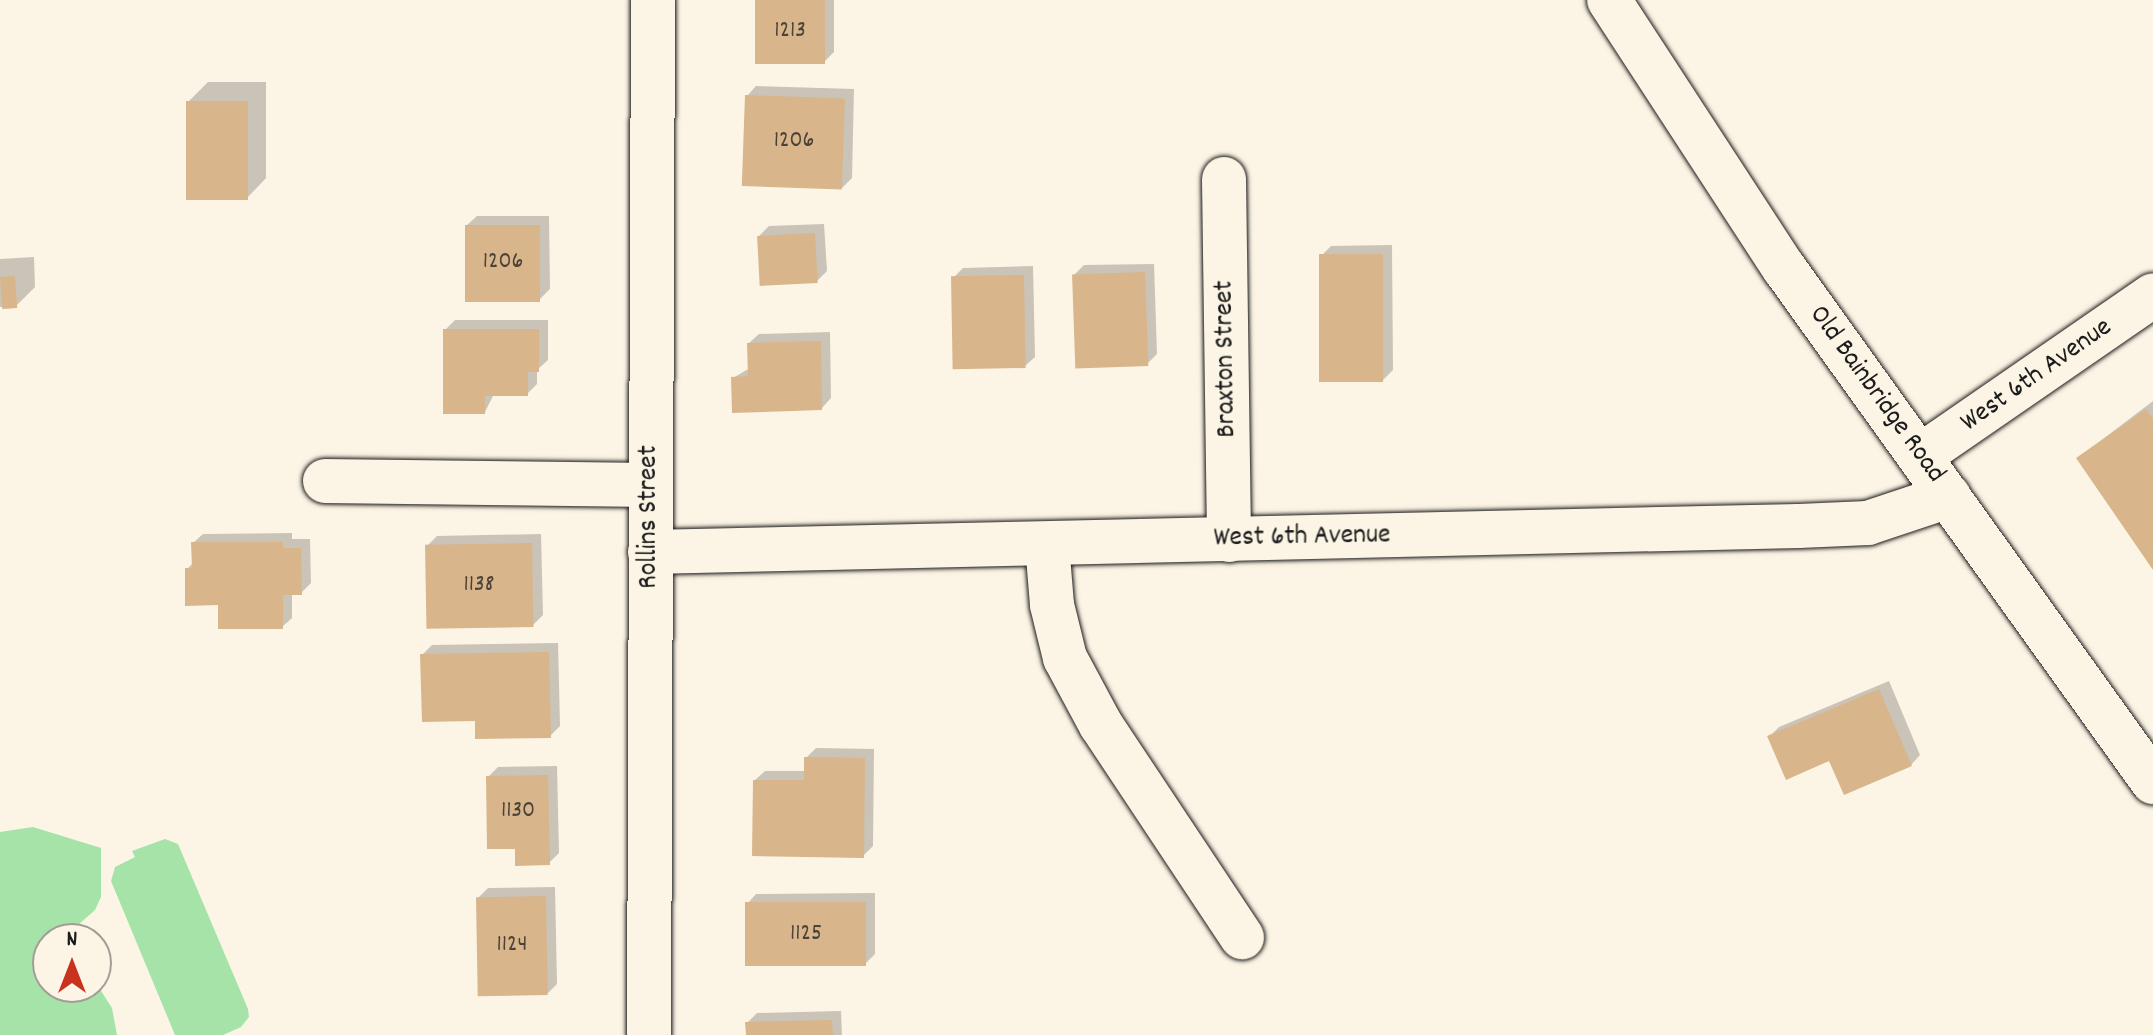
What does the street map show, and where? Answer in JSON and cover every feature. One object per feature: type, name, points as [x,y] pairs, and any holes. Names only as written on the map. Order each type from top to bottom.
[{"type":"street","name":"Rollins Street","points":[[649,1035],[653,0]]},
{"type":"street","name":"Old Bainbridge Road","points":[[1609,0],[1784,268],[2153,782]]},
{"type":"street","name":"Braxton Street","points":[[1224,179],[1229,540]]},
{"type":"street","name":"West 6th Avenue","points":[[1920,456],[2153,295]]},
{"type":"street","points":[[325,481],[651,485]]},
{"type":"street","name":"West 6th Avenue","points":[[650,552],[1868,523],[1949,496]]},
{"type":"street","points":[[1047,544],[1052,605],[1065,658],[1101,725],[1242,937]]},
{"type":"green space","points":[[33,827],[101,848],[101,897],[95,910],[80,923],[32,923],[32,1003],[109,1003],[117,1035],[0,1035],[0,832]]},
{"type":"green space","points":[[165,839],[178,844],[248,1009],[249,1017],[241,1027],[223,1035],[175,1035],[111,881],[115,867],[135,857],[132,851]]},
{"type":"building","points":[[755,0],[825,0],[825,64],[755,64]]},
{"type":"building","points":[[745,95],[845,98],[842,189],[742,186]]},
{"type":"building","points":[[186,101],[248,101],[248,200],[186,200]]},
{"type":"building","points":[[465,225],[540,225],[540,302],[465,302]]},
{"type":"building","points":[[815,233],[818,283],[760,286],[757,236]]},
{"type":"building","points":[[1319,254],[1383,254],[1383,382],[1319,382]]},
{"type":"building","points":[[1145,272],[1148,366],[1075,368],[1072,275]]},
{"type":"building","points":[[1024,275],[1026,368],[953,369],[951,276]]},
{"type":"building","points":[[15,276],[17,308],[2,309],[0,277]]},
{"type":"building","points":[[443,329],[539,329],[539,372],[528,372],[528,396],[485,396],[485,414],[443,414]]},
{"type":"building","points":[[821,341],[822,410],[732,413],[731,377],[748,376],[747,343]]},
{"type":"building","points":[[2146,409],[2153,419],[2153,570],[2076,458]]},
{"type":"building","points":[[191,542],[283,542],[283,548],[301,548],[302,595],[283,595],[283,629],[218,629],[218,605],[185,606],[185,568],[192,568]]},
{"type":"building","points":[[532,543],[533,627],[426,629],[425,545]]},
{"type":"building","points":[[549,652],[551,738],[475,739],[475,721],[422,722],[420,654]]},
{"type":"building","points":[[1879,689],[1912,766],[1844,795],[1829,761],[1786,780],[1767,736]]},
{"type":"building","points":[[804,757],[865,758],[864,858],[752,856],[753,780],[804,780]]},
{"type":"building","points":[[548,775],[550,865],[515,866],[515,849],[487,849],[486,776]]},
{"type":"building","points":[[546,896],[548,995],[478,996],[476,897]]},
{"type":"building","points":[[745,902],[866,902],[866,966],[745,966]]},
{"type":"building","points":[[832,1020],[833,1035],[746,1035],[745,1022]]}]
